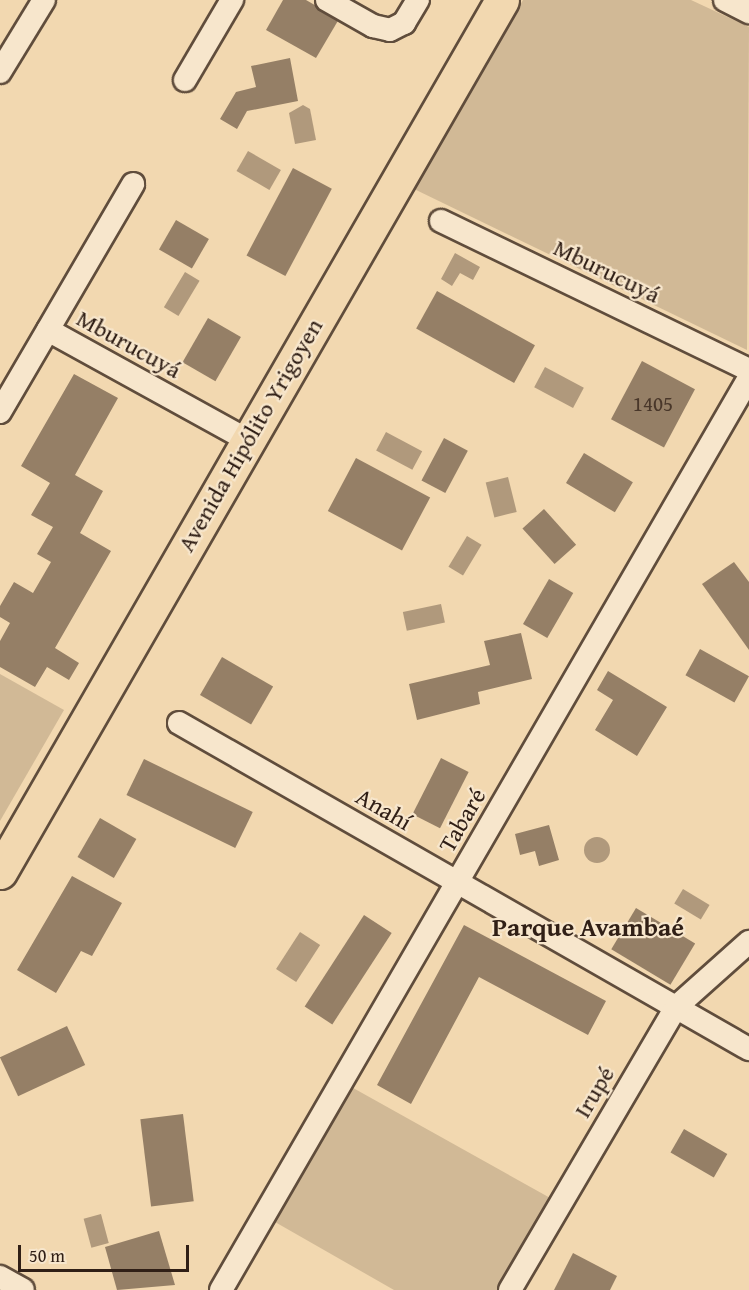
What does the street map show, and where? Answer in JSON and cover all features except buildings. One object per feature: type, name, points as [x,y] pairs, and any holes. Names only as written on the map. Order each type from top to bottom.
[{"type":"main road","name":"Avenida Hipólito Yrigoyen","points":[[0,872],[502,0]]},
{"type":"street","points":[[0,72],[44,0]]},
{"type":"street","points":[[185,80],[232,0]]},
{"type":"street","points":[[327,0],[373,26],[390,30],[404,23],[418,0]]},
{"type":"street","points":[[725,0],[749,12]]},
{"type":"street","points":[[0,412],[132,184]]},
{"type":"street","name":"Mburucuyá","points":[[441,221],[749,370]]},
{"type":"street","name":"Mburucuyá","points":[[48,330],[247,440]]},
{"type":"street","name":"Tabaré","points":[[221,1290],[749,378]]},
{"type":"street","name":"Anahí","points":[[179,723],[749,1049]]},
{"type":"street","name":"Irupé","points":[[510,1290],[676,1007],[749,942]]},
{"type":"street","points":[[0,1277],[23,1290]]},
{"type":"shaded area","points":[[523,0],[691,0],[749,27],[747,350],[412,188]]},
{"type":"shaded area","points":[[303,105],[310,109],[316,140],[295,144],[289,113]]},
{"type":"shaded area","points":[[248,151],[281,170],[269,190],[236,171]]},
{"type":"shaded area","points":[[455,253],[480,267],[473,280],[460,273],[452,286],[441,279]]},
{"type":"shaded area","points":[[185,272],[200,281],[178,316],[164,307]]},
{"type":"shaded area","points":[[545,367],[584,388],[573,408],[534,387]]},
{"type":"shaded area","points":[[386,432],[422,451],[412,470],[376,451]]},
{"type":"shaded area","points":[[508,477],[517,512],[494,517],[486,483]]},
{"type":"shaded area","points":[[467,536],[482,545],[463,576],[448,567]]},
{"type":"shaded area","points":[[441,604],[445,623],[407,631],[403,612]]},
{"type":"shaded area","points":[[0,674],[64,710],[0,821]]},
{"type":"shaded area","points":[[597,837],[606,841],[610,850],[606,859],[597,863],[588,859],[584,850],[588,841]]},
{"type":"shaded area","points":[[683,889],[710,905],[701,920],[674,904]]},
{"type":"shaded area","points":[[300,932],[320,945],[296,982],[276,969]]},
{"type":"shaded area","points":[[346,1084],[552,1199],[502,1290],[394,1290],[268,1218]]},
{"type":"shaded area","points":[[101,1214],[109,1243],[91,1248],[84,1219]]},
{"type":"district","name":"Parque Avambaé","points":[[588,927]]}]
